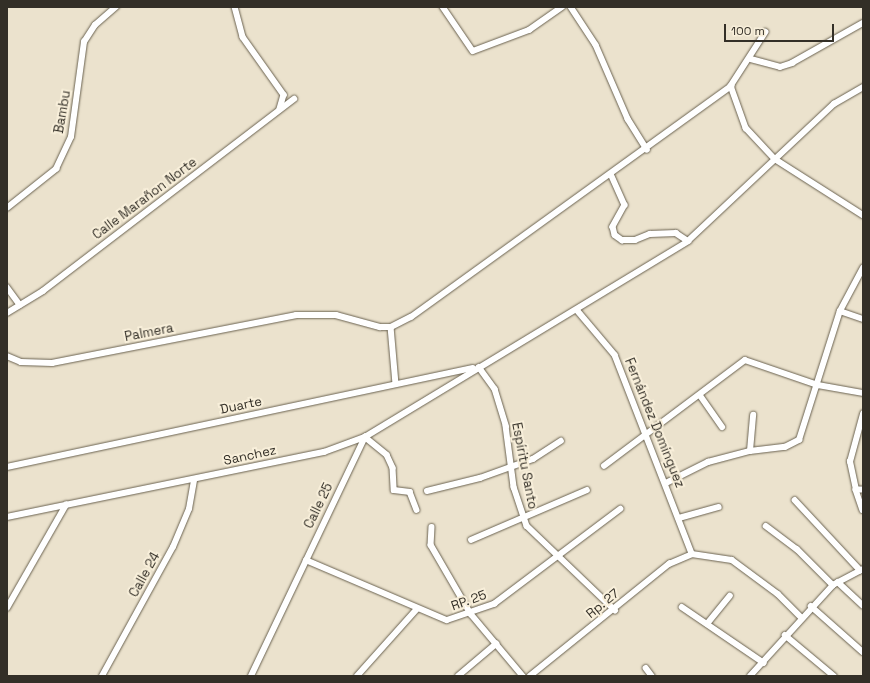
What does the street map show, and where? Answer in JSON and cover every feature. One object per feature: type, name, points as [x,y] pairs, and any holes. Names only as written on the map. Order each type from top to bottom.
[{"type":"street","name":"Bambu","points":[[7,208],[56,169],[71,137],[84,42],[95,25],[116,7]]},
{"type":"street","points":[[235,7],[244,37],[284,95],[280,109]]},
{"type":"street","points":[[443,7],[473,51],[529,30],[562,7]]},
{"type":"street","points":[[571,7],[596,45],[628,119],[647,149]]},
{"type":"street","points":[[751,59],[780,67],[792,63],[863,23]]},
{"type":"street","points":[[396,384],[391,327],[411,317],[647,149],[731,86],[751,59],[766,32]]},
{"type":"street","points":[[731,86],[746,128],[775,159],[863,215]]},
{"type":"street","name":"Sanchez","points":[[7,518],[324,452],[365,437],[479,366],[577,310],[688,240],[834,104],[863,87]]},
{"type":"street","name":"Calle Marañon Norte","points":[[7,313],[43,291],[294,99]]},
{"type":"street","points":[[611,174],[625,205],[613,227],[615,235],[622,240],[635,240],[650,234],[676,233],[688,240]]},
{"type":"street","points":[[666,483],[708,462],[750,451],[785,447],[799,440],[818,385],[840,311],[863,268]]},
{"type":"street","points":[[7,287],[20,305]]},
{"type":"street","name":"Fernández Domínguez","points":[[577,310],[609,344],[649,436],[692,554]]},
{"type":"street","points":[[840,311],[863,319]]},
{"type":"street","name":"Palmera","points":[[7,356],[21,362],[52,363],[296,316],[336,315],[380,328],[391,327]]},
{"type":"street","points":[[604,466],[649,436],[745,360],[818,385],[863,393]]},
{"type":"street","name":"Duarte","points":[[7,467],[479,366]]},
{"type":"street","name":"Espíritu Santo","points":[[479,366],[495,389],[523,518],[559,557],[615,610]]},
{"type":"street","points":[[700,396],[722,427]]},
{"type":"street","points":[[863,414],[850,462],[856,490],[863,510]]},
{"type":"street","points":[[750,451],[753,415]]},
{"type":"street","points":[[365,437],[387,455],[393,468],[394,490],[410,492],[416,510]]},
{"type":"street","name":"Calle 25","points":[[251,676],[365,437]]},
{"type":"street","points":[[427,491],[512,466],[545,454],[561,441]]},
{"type":"street","name":"Calle 24","points":[[102,676],[174,547],[189,509],[194,480]]},
{"type":"street","points":[[471,540],[587,490]]},
{"type":"street","points":[[856,490],[863,490]]},
{"type":"street","points":[[750,676],[764,663],[785,635],[835,583],[862,570],[796,500]]},
{"type":"street","points":[[7,608],[66,505]]},
{"type":"street","points":[[679,518],[720,507]]},
{"type":"street","name":"RP. 25","points":[[306,560],[417,609],[447,620],[471,614],[494,604],[559,557],[620,509]]},
{"type":"street","points":[[766,526],[798,550],[835,583],[863,604]]},
{"type":"street","points":[[432,528],[431,545],[471,614],[523,676]]},
{"type":"street","points":[[692,554],[732,560],[778,594],[801,618]]},
{"type":"street","name":"Rp. 27","points":[[530,676],[615,610],[669,564],[692,554]]},
{"type":"street","points":[[708,624],[730,596]]},
{"type":"street","points":[[812,606],[863,652]]},
{"type":"street","points":[[682,607],[764,663]]},
{"type":"street","points":[[356,676],[417,609]]},
{"type":"street","points":[[785,635],[834,676]]},
{"type":"street","points":[[462,675],[496,644]]},
{"type":"street","points":[[646,668],[652,676]]}]
